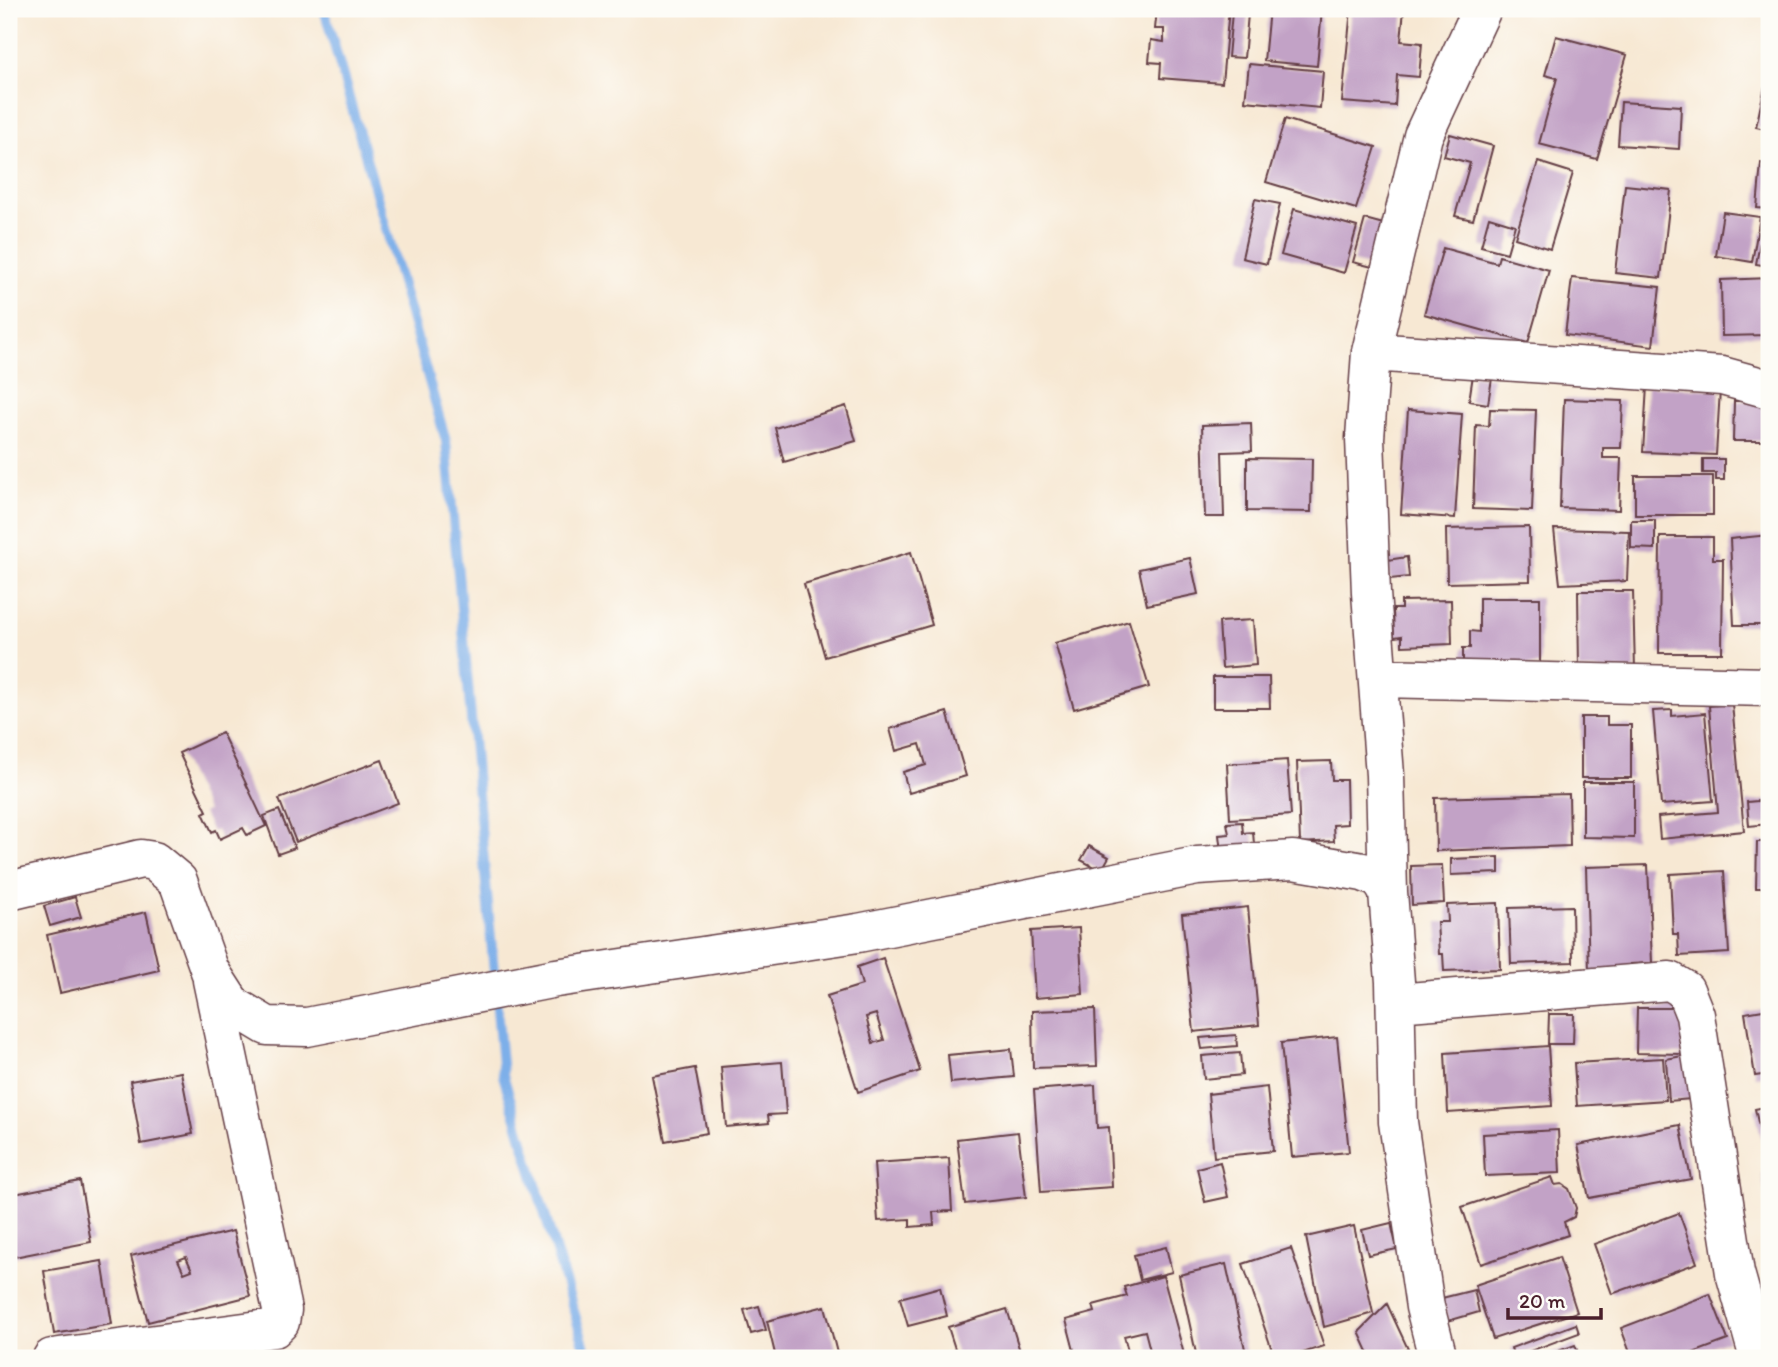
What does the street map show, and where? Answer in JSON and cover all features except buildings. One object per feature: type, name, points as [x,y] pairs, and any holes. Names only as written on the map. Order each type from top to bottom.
[{"type":"street","points":[[1438,1358],[1425,1307],[1398,1122],[1396,1003],[1388,892],[1385,775],[1371,593],[1365,438],[1371,352],[1423,136],[1482,9]]},
{"type":"street","points":[[1371,352],[1722,376],[1769,389]]},
{"type":"street","points":[[1378,678],[1769,687]]},
{"type":"street","points":[[9,891],[141,859],[154,861],[178,881],[210,971],[282,1310],[280,1322],[274,1328],[52,1358]]},
{"type":"street","points":[[210,971],[232,1005],[267,1026],[307,1027],[556,978],[858,933],[1197,866],[1293,860],[1363,872],[1380,879],[1388,892]]},
{"type":"street","points":[[1396,1003],[1670,981],[1685,990],[1695,1015],[1735,1273],[1759,1358]]},
{"type":"waterway","points":[[324,9],[446,441],[495,983]]},
{"type":"waterway","points":[[496,998],[503,1075],[588,1358]]}]
